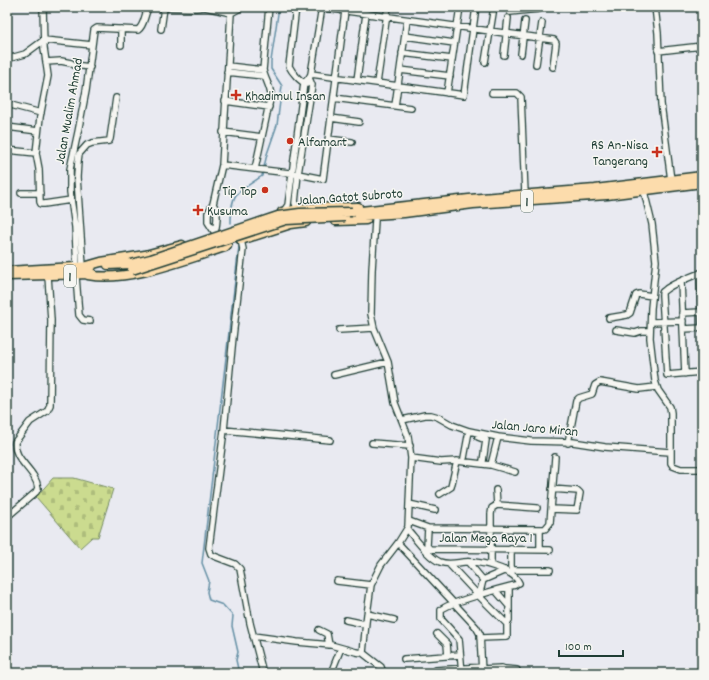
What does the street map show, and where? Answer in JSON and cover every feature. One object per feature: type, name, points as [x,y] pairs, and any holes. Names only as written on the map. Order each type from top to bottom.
[{"type":"highway","name":"Jalan Gatot Subroto","points":[[7,276],[76,276],[132,267],[286,220],[473,204],[607,195],[671,180],[702,176]]},
{"type":"highway","name":"Jalan Gatot Subroto","points":[[387,211],[462,199],[702,183]]},
{"type":"highway","points":[[82,266],[145,255],[283,212],[298,209],[373,206],[387,211]]},
{"type":"highway","points":[[239,226],[234,231],[237,238],[291,224],[374,220],[387,211]]},
{"type":"highway","points":[[88,275],[105,278],[130,275],[146,271],[225,247],[227,245],[226,239]]},
{"type":"highway","name":"Jalan Gatot Subroto","points":[[7,271],[82,266],[132,267]]},
{"type":"street","points":[[71,200],[42,204],[40,202],[39,169],[36,153],[38,131],[48,76],[44,40],[43,7],[74,7]]},
{"type":"street","points":[[149,7],[205,7],[231,13],[242,7]]},
{"type":"street","name":"Jalan Mualim Ahmad","points":[[82,266],[71,200],[70,169],[96,28],[140,29],[149,7]]},
{"type":"street","points":[[258,170],[262,137],[269,107],[270,92],[264,73],[269,7]]},
{"type":"street","points":[[296,7],[289,66],[304,83],[312,85]]},
{"type":"street","points":[[283,212],[288,205],[312,85],[310,76],[321,7],[556,41],[553,66]]},
{"type":"street","points":[[377,83],[388,7]]},
{"type":"street","points":[[447,93],[460,7]]},
{"type":"street","points":[[310,76],[357,80],[447,93],[464,94],[476,7]]},
{"type":"street","points":[[485,62],[494,7]]},
{"type":"street","points":[[510,7],[510,12],[540,9]]},
{"type":"street","points":[[655,7],[658,32],[661,104],[671,180]]},
{"type":"street","points":[[161,29],[164,8]]},
{"type":"street","points":[[222,165],[295,174],[322,179],[345,11]]},
{"type":"street","points":[[231,13],[222,165],[213,204],[208,213],[208,222],[215,234],[220,239],[237,238],[243,249],[224,430],[209,548],[211,554],[235,564],[240,569],[244,599],[263,673]]},
{"type":"street","points":[[357,80],[366,14]]},
{"type":"street","points":[[504,55],[508,18]]},
{"type":"street","points":[[395,106],[407,20]]},
{"type":"street","points":[[521,54],[525,21]]},
{"type":"street","points":[[536,64],[542,23]]},
{"type":"street","points":[[121,29],[121,46]]},
{"type":"street","points":[[404,36],[454,43]]},
{"type":"street","points":[[7,59],[25,54],[44,40],[92,45]]},
{"type":"street","points":[[658,51],[702,46]]},
{"type":"street","points":[[402,53],[452,59]]},
{"type":"street","points":[[46,62],[61,61],[74,65],[90,67]]},
{"type":"street","points":[[227,69],[264,73]]},
{"type":"street","points":[[400,70],[450,76]]},
{"type":"street","points":[[298,209],[295,202],[295,174],[304,83],[310,76]]},
{"type":"street","points":[[492,93],[517,93],[521,97],[525,194]]},
{"type":"street","points":[[82,266],[77,177],[79,154],[87,145],[106,142],[110,139],[116,98]]},
{"type":"street","points":[[334,98],[411,108]]},
{"type":"street","points":[[225,101],[269,107]]},
{"type":"street","points":[[7,104],[41,112]]},
{"type":"street","points":[[331,118],[359,122]]},
{"type":"street","points":[[7,127],[38,131]]},
{"type":"street","points":[[223,132],[262,137]]},
{"type":"street","points":[[328,139],[352,142]]},
{"type":"street","points":[[7,150],[36,153]]},
{"type":"street","points":[[643,187],[652,224],[656,269],[652,296],[650,331],[651,350],[656,387],[670,410],[671,463],[676,468],[681,469],[702,469]]},
{"type":"street","points":[[22,193],[40,193]]},
{"type":"street","points":[[213,204],[217,210],[218,222],[215,234]]},
{"type":"street","points":[[363,653],[371,585],[381,565],[407,529],[409,521],[411,458],[410,446],[395,403],[388,362],[374,328],[371,299],[374,220]]},
{"type":"street","points":[[683,329],[702,329],[701,273],[695,274],[663,292],[662,295],[667,376],[702,372]]},
{"type":"street","points":[[7,517],[36,492],[38,488],[35,479],[17,453],[14,444],[30,422],[47,410],[50,405],[51,326],[48,276]]},
{"type":"street","points":[[76,276],[79,315],[83,320],[90,321]]},
{"type":"street","points":[[681,282],[685,374]]},
{"type":"street","points":[[608,318],[627,315],[630,313],[634,297],[638,294],[652,296]]},
{"type":"street","points":[[682,313],[701,312]]},
{"type":"street","points":[[651,322],[682,320]]},
{"type":"street","points":[[339,330],[374,328]]},
{"type":"street","points":[[616,330],[635,333],[640,331],[650,331]]},
{"type":"street","points":[[334,375],[388,362]]},
{"type":"street","points":[[568,443],[576,402],[579,398],[592,394],[595,385],[600,382],[639,389],[656,387]]},
{"type":"street","name":"Jalan Jaro Miran","points":[[402,420],[425,415],[438,417],[468,433],[531,441],[573,442],[612,448],[670,452]]},
{"type":"street","points":[[224,430],[330,440]]},
{"type":"street","points":[[464,458],[468,433],[486,440],[483,461]]},
{"type":"street","points":[[491,465],[498,437]]},
{"type":"street","points":[[372,443],[410,446]]},
{"type":"street","points":[[409,521],[428,528],[546,529],[549,526],[555,457]]},
{"type":"street","points":[[411,458],[438,462],[458,461],[491,465],[515,472]]},
{"type":"street","points":[[440,494],[451,487],[458,461]]},
{"type":"street","points":[[551,509],[577,510],[580,493],[578,491],[552,489]]},
{"type":"street","points":[[496,490],[497,506]]},
{"type":"street","points":[[409,504],[435,510]]},
{"type":"street","points":[[491,561],[491,511],[497,506],[537,508]]},
{"type":"street","name":"Jalan Mega Raya 1","points":[[428,528],[428,546],[430,549],[550,550]]},
{"type":"street","points":[[407,529],[434,558],[440,562],[449,564],[468,562],[502,568],[515,576],[508,605],[509,621],[507,624],[507,637],[480,638]]},
{"type":"street","name":"Jalan Mega Raya 1","points":[[540,529],[540,550]]},
{"type":"street","points":[[398,543],[476,626],[480,638],[482,669]]},
{"type":"street","points":[[511,549],[511,567],[513,570],[550,570]]},
{"type":"street","points":[[468,562],[483,580]]},
{"type":"street","points":[[449,564],[507,624]]},
{"type":"street","points":[[483,580],[506,570]]},
{"type":"street","points":[[479,596],[483,580]]},
{"type":"street","points":[[337,581],[371,585]]},
{"type":"street","points":[[462,671],[459,638],[441,617],[442,608],[514,585]]},
{"type":"street","points":[[496,591],[508,605]]},
{"type":"street","points":[[367,614],[394,620]]},
{"type":"street","points":[[346,620],[366,624]]},
{"type":"street","points":[[319,630],[327,634],[329,645]]},
{"type":"street","points":[[437,634],[446,644],[448,656]]},
{"type":"street","points":[[253,636],[329,645],[363,653],[381,667],[384,673]]},
{"type":"street","points":[[333,668],[341,648]]},
{"type":"street","points":[[404,659],[460,654]]},
{"type":"street","points":[[435,672],[502,668],[505,671],[515,669],[518,673]]},
{"type":"green space","points":[[53,478],[74,478],[113,489],[98,537],[92,537],[80,548],[36,497]]},
{"type":"waterway","points":[[264,167],[277,125],[282,86],[271,69],[279,7]]},
{"type":"waterway","points":[[231,223],[231,212],[234,198],[244,188],[262,176],[263,171]]},
{"type":"waterway","points":[[235,673],[238,669],[236,660],[238,652],[232,626],[233,616],[223,605],[209,600],[207,592],[209,581],[202,563],[239,246]]},
{"type":"place","name":"Khadimul Insan","points":[[236,95]]},
{"type":"place","name":"Alfamart","points":[[290,141]]},
{"type":"place","name":"RS An-Nisa Tangerang","points":[[657,152]]},
{"type":"place","name":"Tip Top","points":[[265,190]]},
{"type":"place","name":"Kusuma","points":[[198,210]]}]
